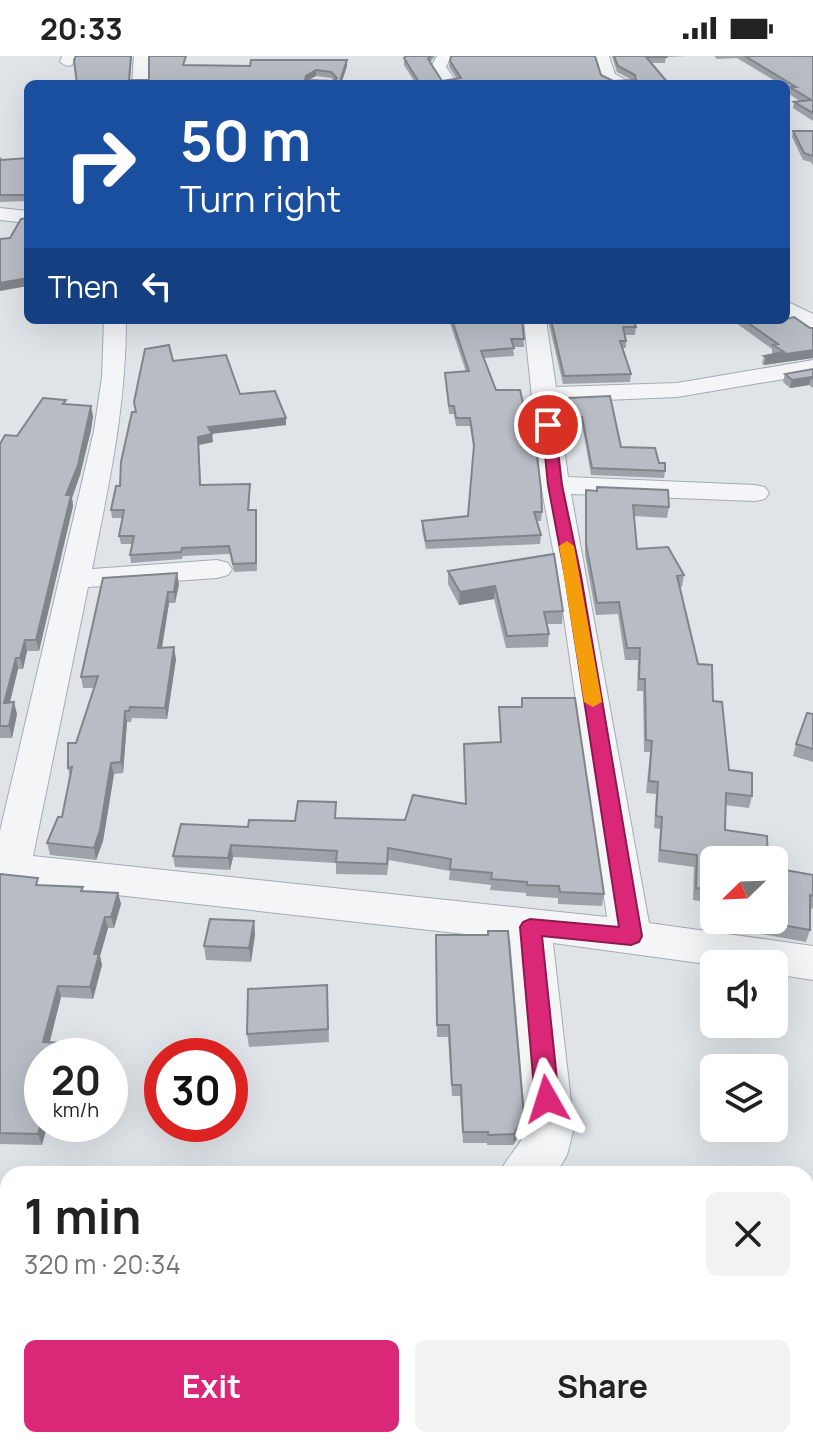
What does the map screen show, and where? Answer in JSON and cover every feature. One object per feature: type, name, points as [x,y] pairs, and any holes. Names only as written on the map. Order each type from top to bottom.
[{"type":"street","points":[[140,80],[141,56]]},
{"type":"street","points":[[444,56],[438,67],[447,80]]},
{"type":"street","points":[[602,56],[608,77],[615,80]]},
{"type":"street","points":[[0,214],[24,217]]},
{"type":"street","points":[[790,310],[813,324]]},
{"type":"street","points":[[115,324],[114,377],[107,431],[5,867],[631,936],[813,963]]},
{"type":"street","points":[[536,324],[555,485],[573,576],[631,936]]},
{"type":"street","points":[[545,395],[677,390],[813,367]]},
{"type":"street","points":[[555,485],[755,493]]},
{"type":"street","points":[[74,579],[217,569]]},
{"type":"street","points":[[530,927],[550,1128],[543,1155],[531,1166]]},
{"type":"building","points":[[76,56],[131,56],[129,80],[76,80]]},
{"type":"building","points":[[149,56],[186,56],[183,65],[250,66],[251,60],[347,60],[340,80],[335,80],[337,78],[331,72],[316,70],[305,80],[149,80]]},
{"type":"building","points":[[431,56],[428,59],[441,80],[418,80],[404,58]]},
{"type":"building","points":[[451,56],[595,56],[601,75],[611,80],[448,80],[461,78],[450,61]]},
{"type":"building","points":[[614,56],[666,57],[646,57],[666,80],[636,80],[635,75],[618,66]]},
{"type":"building","points":[[745,56],[813,56],[813,113],[794,102],[811,100],[790,87],[796,87],[790,80],[784,80]]},
{"type":"building","points":[[793,131],[813,131],[813,156],[804,153]]},
{"type":"building","points":[[0,158],[24,158],[24,195],[0,195]]},
{"type":"building","points":[[24,219],[24,279],[0,283],[0,239],[10,238]]},
{"type":"building","points":[[794,317],[813,328],[813,350],[764,356],[784,352],[773,345],[778,344],[750,324],[790,324],[790,318]]},
{"type":"building","points":[[453,324],[522,324],[524,339],[511,339],[514,348],[481,351],[496,390],[520,390],[523,403],[526,403],[535,439],[541,489],[542,512],[534,512],[541,535],[426,541],[422,521],[468,516],[474,445],[470,418],[456,418],[454,406],[449,406],[445,373],[469,371]]},
{"type":"building","points":[[552,324],[635,324],[636,327],[623,327],[626,341],[620,341],[631,374],[564,376]]},
{"type":"building","points":[[169,345],[173,361],[226,355],[240,394],[275,391],[286,418],[208,427],[212,434],[198,437],[200,485],[250,484],[248,510],[256,510],[256,563],[233,564],[229,546],[130,555],[134,536],[119,536],[124,510],[111,510],[116,486],[120,486],[121,462],[132,412],[136,412],[134,402],[145,349]]},
{"type":"building","points":[[813,369],[813,379],[792,380],[785,374]]},
{"type":"building","points":[[610,396],[621,447],[655,448],[659,463],[665,463],[665,471],[592,468],[582,417],[575,417],[569,398]]},
{"type":"building","points":[[43,398],[66,400],[63,404],[91,406],[78,465],[66,495],[71,495],[36,640],[25,640],[20,658],[16,658],[4,703],[14,702],[9,726],[0,726],[0,444],[5,435],[17,436]]},
{"type":"building","points":[[597,487],[668,490],[669,507],[633,505],[637,549],[668,547],[684,575],[677,576],[698,664],[712,665],[713,701],[722,702],[729,770],[752,773],[752,796],[726,793],[725,830],[767,836],[767,846],[700,846],[700,888],[696,888],[697,855],[660,850],[662,817],[656,816],[658,782],[649,781],[652,741],[646,740],[645,679],[639,679],[640,648],[627,648],[619,602],[597,603],[586,544],[586,490],[597,491]]},
{"type":"building","points":[[554,554],[563,611],[544,612],[549,634],[507,636],[495,586],[460,592],[448,571]]},
{"type":"building","points":[[177,573],[174,592],[168,592],[158,648],[174,647],[165,708],[130,707],[129,711],[125,711],[121,762],[111,763],[94,848],[47,843],[58,817],[62,817],[72,767],[68,768],[68,743],[76,743],[98,676],[81,677],[103,578]]},
{"type":"building","points":[[522,698],[575,698],[604,894],[560,892],[559,886],[491,879],[492,873],[450,869],[451,859],[388,848],[387,864],[336,862],[337,851],[231,845],[228,858],[173,856],[181,824],[248,827],[249,820],[295,821],[298,801],[336,802],[335,818],[405,820],[413,795],[466,804],[464,744],[501,742],[499,707],[522,707]]},
{"type":"building","points":[[807,713],[813,714],[813,749],[796,744]]},
{"type":"building","points":[[788,871],[813,875],[810,930],[788,926]]},
{"type":"building","points":[[0,874],[38,878],[36,885],[83,887],[81,891],[118,893],[111,917],[105,917],[94,954],[99,954],[90,987],[58,986],[44,1038],[24,1038],[24,1134],[0,1133]]},
{"type":"building","points":[[210,919],[254,921],[249,948],[204,946]]},
{"type":"building","points":[[488,931],[508,931],[524,1117],[514,1134],[463,1132],[461,1085],[452,1085],[449,1025],[437,1025],[436,935],[488,935]]},
{"type":"building","points":[[327,985],[328,1029],[247,1034],[248,989]]},
{"type":"slow traffic","points":[[567,546],[593,702]]},
{"type":"route","points":[[547,1099],[530,927],[631,936],[573,576],[555,485],[548,425]]}]
